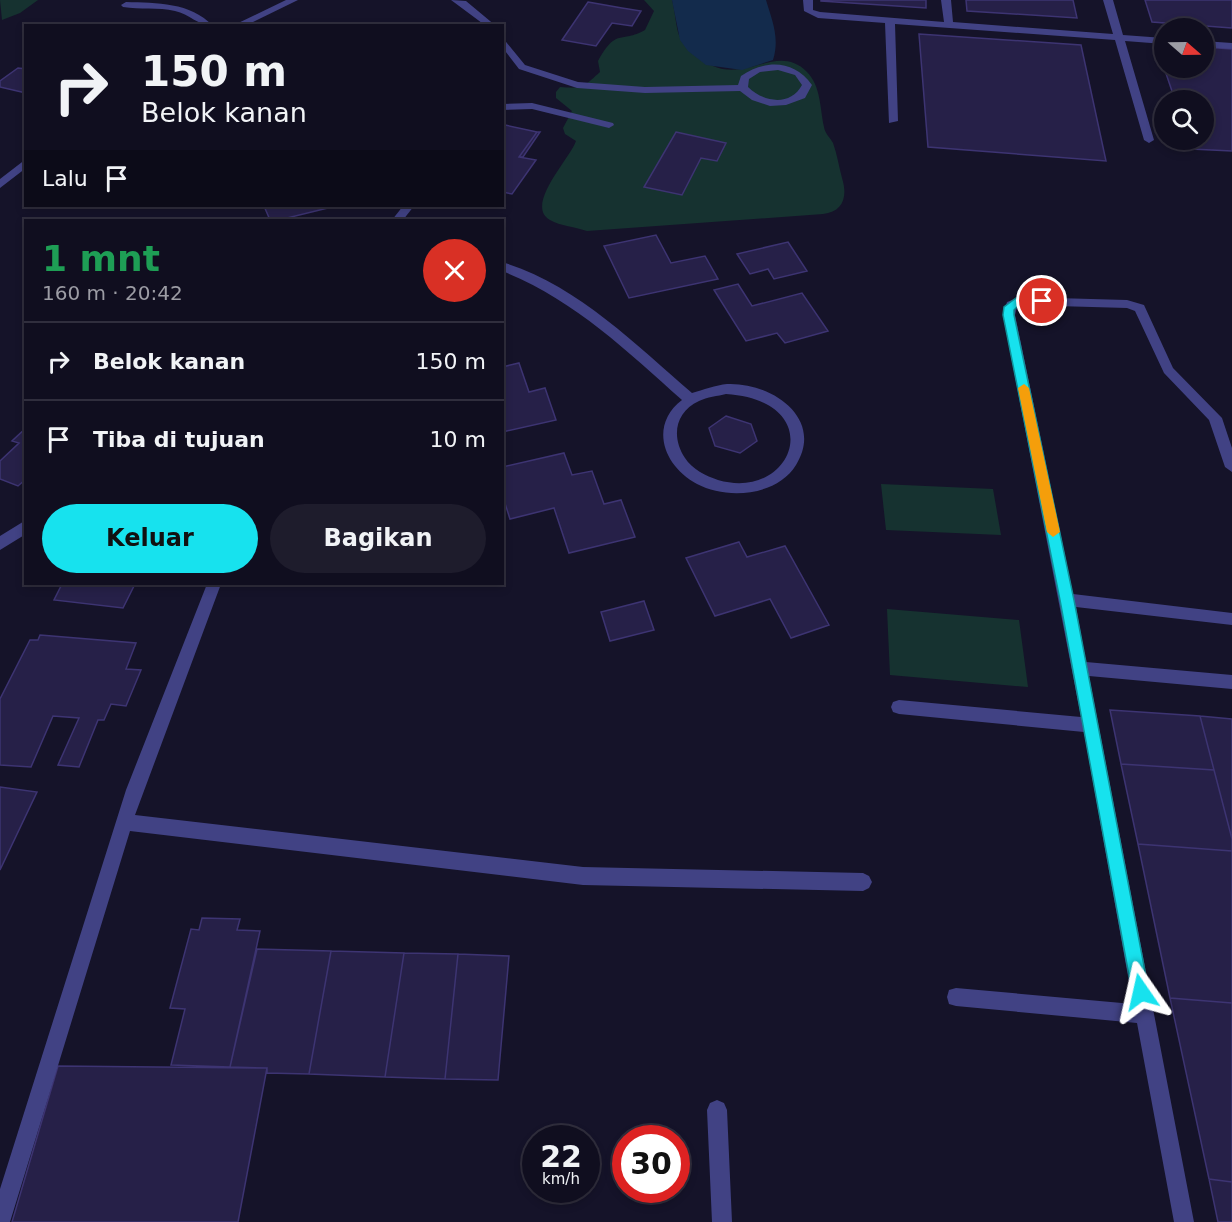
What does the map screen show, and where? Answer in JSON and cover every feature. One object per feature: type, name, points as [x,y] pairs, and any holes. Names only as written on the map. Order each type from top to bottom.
[{"type":"street","points":[[240,24],[293,0]]},
{"type":"street","points":[[456,0],[489,24]]},
{"type":"street","points":[[808,0],[808,9],[814,14],[1154,40]]},
{"type":"street","points":[[946,0],[949,24]]},
{"type":"street","points":[[1108,0],[1149,140]]},
{"type":"street","points":[[126,5],[181,8],[195,13],[207,24]]},
{"type":"street","points":[[890,20],[893,121]]},
{"type":"street","points":[[504,43],[522,67],[577,85],[645,90],[743,88],[760,100],[782,102],[801,96],[807,85],[798,73],[771,67],[757,69],[746,74],[743,88]]},
{"type":"street","points":[[1214,45],[1232,46]]},
{"type":"street","points":[[504,107],[532,106],[609,125]]},
{"type":"street","points":[[0,185],[24,164]]},
{"type":"street","points":[[398,219],[407,207]]},
{"type":"street","points":[[504,267],[541,282],[566,298],[690,399]]},
{"type":"street","points":[[1184,1222],[1067,600],[1009,315],[1012,303],[1020,300],[1127,304],[1140,308],[1168,370],[1215,418],[1232,468]]},
{"type":"street","points":[[732,389],[752,392],[775,403],[785,411],[797,429],[798,450],[794,460],[778,477],[754,486],[726,488],[699,480],[678,464],[668,445],[669,424],[674,415],[690,399],[713,391],[732,389]]},
{"type":"street","points":[[0,544],[24,527]]},
{"type":"street","points":[[0,1222],[124,822],[214,585]]},
{"type":"street","points":[[1067,600],[1232,619]]},
{"type":"street","points":[[1080,669],[1232,682]]},
{"type":"street","points":[[900,707],[1090,725]]},
{"type":"street","points":[[124,822],[583,876],[862,882]]},
{"type":"street","points":[[956,997],[1145,1014]]},
{"type":"street","points":[[717,1110],[722,1222]]},
{"type":"green space","points":[[0,0],[38,0],[20,13],[2,20]]},
{"type":"green space","points":[[644,0],[672,0],[680,37],[710,64],[725,69],[740,69],[781,61],[794,63],[807,72],[815,84],[826,134],[833,143],[844,185],[844,197],[839,207],[830,213],[823,214],[587,231],[554,222],[543,213],[542,204],[545,193],[576,141],[565,134],[563,128],[572,111],[556,98],[556,92],[560,87],[574,88],[586,84],[600,72],[598,61],[610,44],[619,38],[645,30],[654,11]]},
{"type":"green space","points":[[881,484],[993,489],[1001,535],[886,530]]},
{"type":"green space","points":[[887,609],[1019,620],[1028,687],[890,675]]},
{"type":"water","points":[[672,0],[766,0],[773,22],[776,44],[773,60],[742,70],[706,65],[688,51],[680,40]]},
{"type":"building","points":[[926,0],[926,8],[821,1]]},
{"type":"building","points":[[966,0],[1073,0],[1077,18],[967,11]]},
{"type":"building","points":[[1145,0],[1232,0],[1232,28],[1214,27],[1214,18],[1154,18],[1154,22]]},
{"type":"building","points":[[588,2],[641,11],[632,26],[612,23],[596,46],[562,40]]},
{"type":"building","points":[[919,34],[1081,45],[1106,161],[928,147]]},
{"type":"building","points":[[1214,48],[1232,49],[1232,151],[1212,150],[1214,150],[1214,90],[1172,90],[1167,78],[1214,78]]},
{"type":"building","points":[[18,68],[24,69],[24,93],[0,87],[0,81]]},
{"type":"building","points":[[504,126],[537,132],[519,157],[536,160],[512,194],[504,192]]},
{"type":"building","points":[[537,132],[540,132],[523,157],[519,157]]},
{"type":"building","points":[[676,132],[726,143],[717,161],[701,158],[682,195],[644,187]]},
{"type":"building","points":[[264,207],[332,207],[283,219],[270,219]]},
{"type":"building","points":[[656,235],[671,263],[705,256],[718,279],[629,298],[604,246]]},
{"type":"building","points":[[788,242],[807,271],[774,279],[768,269],[750,274],[737,254]]},
{"type":"building","points":[[738,284],[752,306],[802,293],[828,331],[785,343],[777,333],[746,341],[714,290]]},
{"type":"building","points":[[519,363],[529,392],[545,388],[556,420],[504,432],[504,367]]},
{"type":"building","points":[[726,416],[751,424],[757,441],[740,453],[715,446],[709,428]]},
{"type":"building","points":[[24,430],[24,481],[18,486],[0,479],[0,461],[19,443],[12,441]]},
{"type":"building","points":[[564,453],[572,475],[592,471],[604,504],[621,500],[635,537],[569,553],[554,508],[510,519],[504,500],[504,467]]},
{"type":"building","points":[[739,542],[747,557],[785,546],[829,625],[791,638],[770,599],[715,616],[686,558]]},
{"type":"building","points":[[62,585],[134,585],[123,608],[54,600]]},
{"type":"building","points":[[644,601],[654,630],[610,641],[601,612]]},
{"type":"building","points":[[40,635],[136,643],[126,669],[141,670],[126,706],[111,704],[104,720],[98,720],[79,767],[58,765],[79,718],[53,716],[31,767],[0,765],[0,699],[30,640],[38,640]]},
{"type":"building","points":[[1110,710],[1200,716],[1214,770],[1121,764]]},
{"type":"building","points":[[1200,716],[1232,719],[1232,839],[1214,770]]},
{"type":"building","points":[[1121,764],[1214,770],[1232,839],[1232,851],[1138,844]]},
{"type":"building","points":[[0,787],[37,792],[0,870]]},
{"type":"building","points":[[1138,844],[1232,851],[1232,1003],[1170,998]]},
{"type":"building","points":[[202,918],[240,919],[237,930],[260,931],[230,1067],[171,1065],[185,1009],[170,1008],[191,929],[199,930]]},
{"type":"building","points":[[257,949],[331,951],[309,1074],[267,1073],[267,1068],[230,1067]]},
{"type":"building","points":[[331,951],[404,953],[385,1077],[309,1074]]},
{"type":"building","points":[[404,953],[458,954],[445,1079],[385,1077]]},
{"type":"building","points":[[458,954],[509,956],[498,1080],[445,1079]]},
{"type":"building","points":[[1170,998],[1232,1003],[1232,1182],[1209,1179]]},
{"type":"building","points":[[58,1066],[267,1068],[238,1222],[12,1222]]},
{"type":"building","points":[[1209,1179],[1232,1182],[1232,1222],[1218,1222]]},
{"type":"slow traffic","points":[[1024,388],[1053,532]]},
{"type":"route","points":[[1042,301],[1020,300],[1008,309],[1067,600],[1141,992]]}]
